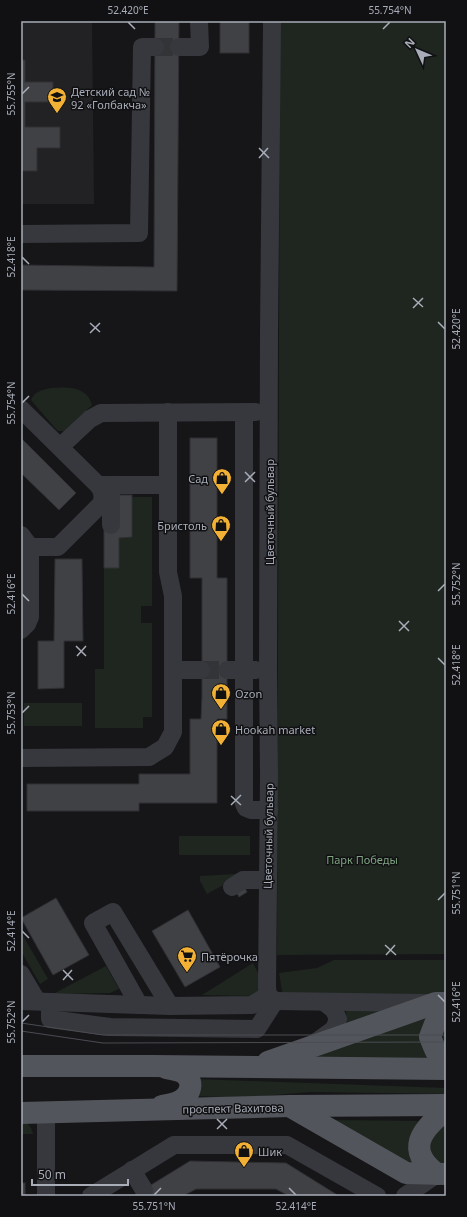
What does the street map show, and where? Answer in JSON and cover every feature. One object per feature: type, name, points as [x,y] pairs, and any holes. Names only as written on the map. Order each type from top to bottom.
[{"type":"main road","points":[[254,1067],[310,1047],[443,1006]]},
{"type":"main road","points":[[443,1006],[430,1037],[436,1052],[443,1062],[446,1063]]},
{"type":"main road","points":[[21,1066],[446,1069]]},
{"type":"main road","points":[[148,1110],[179,1102],[188,1095],[191,1087],[189,1078],[181,1072],[152,1066]]},
{"type":"main road","name":"проспект Вахитова","points":[[21,1113],[290,1106],[446,1105]]},
{"type":"main road","points":[[290,1106],[406,1173],[442,1174]]},
{"type":"main road","points":[[442,1174],[429,1168],[422,1160],[420,1142],[423,1132],[446,1110]]},
{"type":"street","points":[[179,47],[200,47],[199,21]]},
{"type":"street","name":"Цветочный бульвар","points":[[272,21],[267,986],[272,998]]},
{"type":"street","points":[[21,234],[139,233],[146,42]]},
{"type":"street","points":[[21,409],[60,447],[105,485],[168,485]]},
{"type":"street","points":[[21,758],[149,757],[165,747],[173,732],[173,596],[168,572],[168,412]]},
{"type":"street","points":[[244,412],[244,480],[236,670],[244,804],[246,808],[250,810],[269,810]]},
{"type":"street","points":[[60,447],[90,419],[101,413],[269,412]]},
{"type":"street","points":[[244,480],[269,480]]},
{"type":"street","points":[[105,485],[111,525]]},
{"type":"street","points":[[21,630],[30,618],[26,541],[58,547],[101,504],[105,485]]},
{"type":"street","points":[[173,670],[202,670]]},
{"type":"street","points":[[236,670],[268,670]]},
{"type":"street","points":[[232,887],[243,880],[268,880]]},
{"type":"street","points":[[139,1006],[94,923],[113,912],[170,1006]]},
{"type":"street","points":[[21,974],[36,1004],[50,1019],[110,1027],[257,1029],[272,998]]},
{"type":"street","points":[[36,1004],[139,1006],[252,1005],[272,998],[324,1002],[443,1006]]},
{"type":"street","points":[[310,1047],[334,1029],[338,1019],[334,1010],[324,1002]]},
{"type":"street","points":[[46,1113],[46,1196]]},
{"type":"street","points":[[91,1196],[174,1145],[287,1145],[377,1196]]},
{"type":"street","points":[[132,1170],[144,1190]]},
{"type":"street","points":[[406,1196],[442,1174]]},
{"type":"shaded area","name":"Детский сад № 92 «Голбакча»","points":[[21,23],[92,23],[94,204],[21,204]]},
{"type":"green space","name":"Парк Победы","points":[[280,21],[446,21],[446,954],[277,955]]},
{"type":"green space","points":[[51,388],[70,388],[81,391],[86,394],[92,405],[65,431],[58,431],[31,400],[42,390]]},
{"type":"green space","points":[[132,497],[152,497],[152,606],[141,606],[141,623],[152,623],[152,717],[143,717],[143,728],[95,728],[95,669],[104,669],[104,568],[119,568],[119,538],[132,537]]},
{"type":"green space","points":[[24,703],[82,703],[82,726],[24,726]]},
{"type":"green space","points":[[179,836],[250,836],[250,855],[179,855]]},
{"type":"green space","points":[[253,873],[234,879],[207,894],[200,881],[200,876]]},
{"type":"green space","points":[[21,932],[48,979],[40,984],[21,951]]},
{"type":"green space","points":[[334,960],[446,960],[446,995],[289,998],[282,991],[279,973],[317,968]]},
{"type":"green space","points":[[253,963],[262,981],[262,991],[255,996],[202,995]]},
{"type":"green space","points":[[106,966],[119,989],[110,993],[53,994]]},
{"type":"green space","points":[[401,1008],[346,1027],[346,1011]]},
{"type":"green space","points":[[446,1012],[446,1059],[299,1058]]},
{"type":"green space","points":[[196,1079],[446,1088],[446,1094],[310,1092],[241,1098],[196,1096]]},
{"type":"green space","points":[[21,1119],[29,1125],[33,1134],[21,1134]]},
{"type":"green space","points":[[330,1120],[423,1121],[414,1167]]},
{"type":"green space","points":[[446,1124],[446,1163],[439,1163],[428,1153],[431,1131]]},
{"type":"building","points":[[155,21],[179,21],[177,291],[21,290],[21,265],[154,267]]},
{"type":"building","points":[[220,21],[249,21],[249,53],[220,53]]},
{"type":"building","points":[[21,60],[25,60],[25,82],[53,82],[53,102],[25,102],[25,127],[60,127],[60,148],[37,148],[37,171],[21,171]]},
{"type":"building","points":[[21,438],[76,493],[59,510],[21,473]]},
{"type":"building","points":[[190,438],[217,438],[217,578],[227,578],[227,719],[217,719],[217,803],[139,803],[139,811],[27,811],[27,784],[139,784],[139,774],[190,774],[190,719],[201,719],[202,578],[190,578]]},
{"type":"building","points":[[118,495],[132,495],[132,537],[119,538],[119,568],[104,568],[104,525]]},
{"type":"building","points":[[55,559],[82,559],[83,641],[64,641],[64,688],[38,689],[38,641],[54,641]]},
{"type":"building","points":[[245,888],[247,892],[239,897],[237,893]]},
{"type":"building","points":[[56,898],[89,955],[53,975],[21,918]]},
{"type":"building","points":[[188,910],[220,967],[185,987],[152,931]]},
{"type":"building","points":[[190,1161],[286,1163],[339,1196],[289,1196],[276,1189],[196,1189],[183,1196],[133,1196]]},
{"type":"building","points":[[21,1183],[25,1183],[25,1196],[21,1196]]},
{"type":"tunnel","points":[[155,47],[179,47]]},
{"type":"tunnel","points":[[201,670],[227,670]]},
{"type":"tram line","points":[[21,1023],[103,1035],[446,1035]]},
{"type":"tram line","points":[[21,1031],[103,1043],[446,1042]]},
{"type":"place","name":"Детский сад № 92 «Голбакча»","points":[[57,114]]},
{"type":"place","name":"Сад","points":[[222,495]]},
{"type":"place","name":"Бристоль","points":[[221,542]]},
{"type":"place","name":"Ozon","points":[[221,710]]},
{"type":"place","name":"Hookah market","points":[[221,746]]},
{"type":"place","name":"Пятёрочка","points":[[187,973]]},
{"type":"place","name":"Шик","points":[[244,1168]]}]
